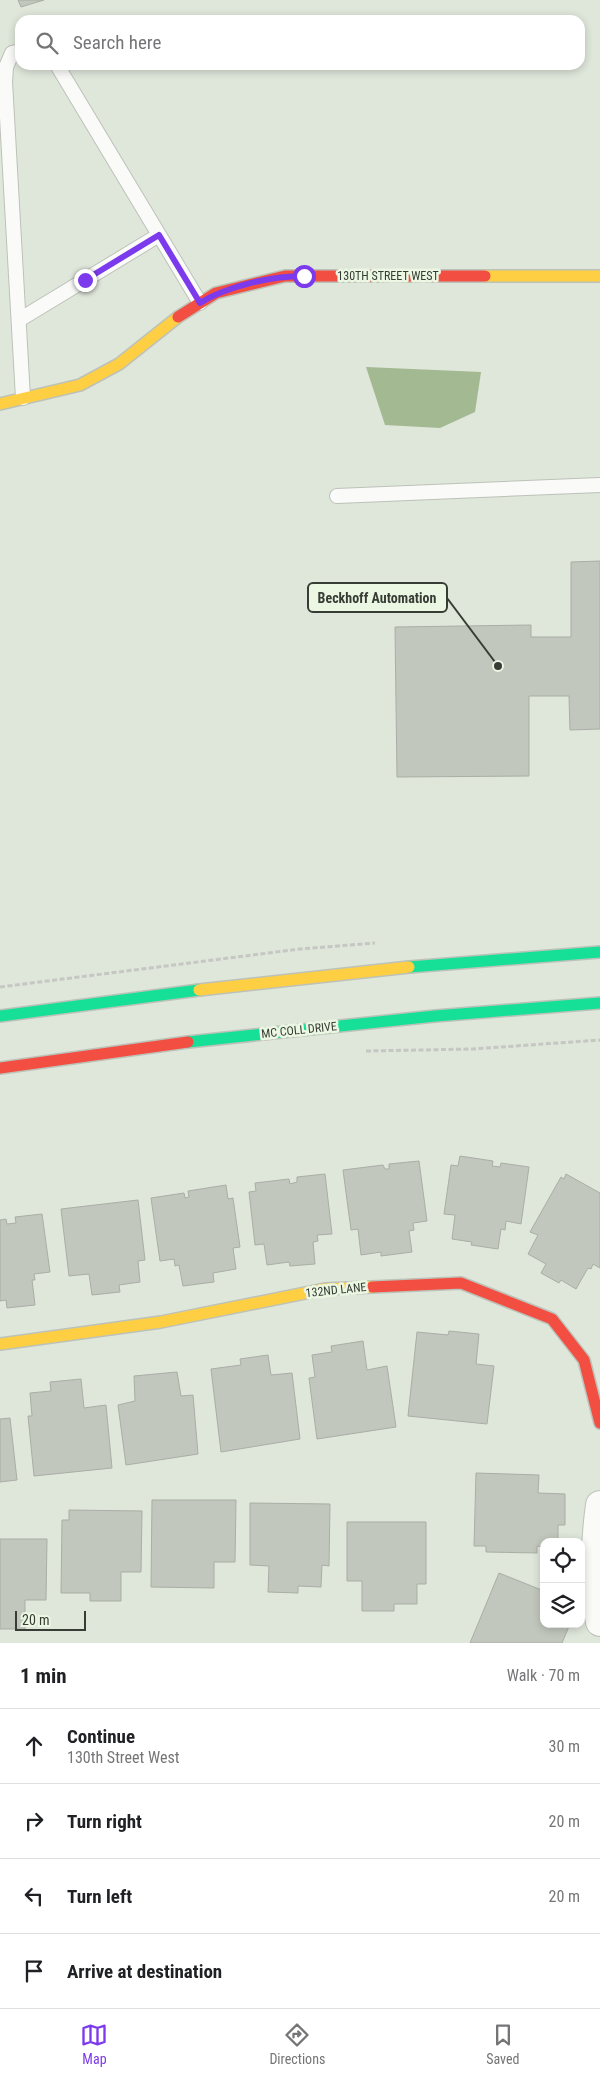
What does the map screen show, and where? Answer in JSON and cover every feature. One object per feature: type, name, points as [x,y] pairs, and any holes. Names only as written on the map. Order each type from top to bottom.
[{"type":"street","name":"130TH STREET WEST","points":[[0,404],[80,385],[119,364],[166,326],[216,293],[284,276],[600,276]]},
{"type":"street","points":[[0,1016],[215,988],[414,967],[600,952]]},
{"type":"street","name":"MC COLL DRIVE","points":[[0,1068],[218,1038],[436,1016],[600,1003]]},
{"type":"street","name":"132ND LANE","points":[[0,1344],[161,1322],[325,1289],[462,1283],[552,1319],[584,1360],[600,1423]]},
{"type":"street","points":[[600,1505],[597,1527],[597,1607],[600,1622]]},
{"type":"lane","points":[[15,52],[12,53],[6,67],[5,82],[23,398]]},
{"type":"lane","points":[[60,70],[200,303]]},
{"type":"lane","points":[[19,320],[159,235]]},
{"type":"lane","points":[[337,496],[600,485]]},
{"type":"path","points":[[365,1051],[473,1049],[600,1040]]},
{"type":"shaded area","points":[[366,367],[481,372],[475,412],[440,428],[385,425]]},
{"type":"building","points":[[18,0],[44,0],[21,7]]},
{"type":"building","points":[[600,561],[600,729],[570,730],[569,696],[529,696],[529,776],[397,777],[395,627],[531,625],[531,637],[571,637],[571,562]]},
{"type":"building","points":[[460,1156],[493,1161],[492,1166],[500,1167],[501,1163],[529,1167],[521,1224],[506,1221],[505,1230],[501,1229],[498,1249],[471,1245],[472,1242],[452,1239],[455,1215],[444,1214],[451,1165],[458,1166]]},
{"type":"building","points":[[419,1161],[427,1221],[413,1223],[414,1230],[409,1231],[412,1252],[381,1256],[381,1252],[361,1255],[358,1229],[351,1230],[343,1170],[383,1165],[385,1169],[389,1169],[389,1164]]},
{"type":"building","points":[[325,1174],[332,1234],[317,1235],[318,1241],[313,1242],[315,1264],[290,1266],[289,1262],[267,1265],[264,1244],[255,1245],[249,1192],[256,1191],[255,1183],[289,1179],[290,1184],[297,1182],[297,1177]]},
{"type":"building","points":[[566,1174],[600,1193],[600,1268],[593,1264],[591,1269],[588,1268],[576,1289],[561,1280],[559,1283],[541,1273],[546,1264],[528,1254],[538,1235],[530,1232],[561,1177],[564,1179]]},
{"type":"building","points":[[226,1185],[228,1199],[233,1198],[240,1247],[233,1248],[236,1269],[213,1273],[214,1282],[183,1286],[179,1265],[175,1266],[174,1259],[160,1261],[151,1198],[184,1193],[185,1198],[189,1197],[188,1191]]},
{"type":"building","points":[[138,1200],[145,1260],[138,1261],[140,1282],[119,1285],[120,1292],[92,1295],[89,1274],[69,1276],[61,1209]]},
{"type":"building","points":[[42,1214],[50,1272],[34,1274],[35,1280],[32,1280],[35,1305],[7,1308],[6,1300],[0,1301],[0,1220],[6,1219],[7,1224],[16,1223],[15,1217]]},
{"type":"building","points":[[449,1331],[479,1334],[476,1364],[494,1366],[487,1424],[408,1416],[417,1332],[448,1335]]},
{"type":"building","points":[[363,1341],[367,1370],[387,1366],[396,1427],[317,1439],[309,1378],[315,1377],[312,1355],[332,1352],[331,1346]]},
{"type":"building","points":[[268,1355],[271,1375],[292,1373],[300,1439],[221,1452],[211,1369],[241,1365],[240,1359]]},
{"type":"building","points":[[177,1372],[181,1396],[193,1395],[198,1454],[126,1465],[118,1405],[135,1401],[134,1376]]},
{"type":"building","points":[[81,1379],[84,1408],[106,1405],[112,1468],[34,1476],[28,1416],[32,1416],[30,1393],[51,1391],[50,1382]]},
{"type":"building","points":[[10,1418],[17,1480],[0,1482],[0,1419]]},
{"type":"building","points":[[476,1473],[539,1475],[538,1493],[565,1494],[565,1525],[558,1525],[558,1538],[540,1538],[540,1546],[537,1546],[537,1553],[486,1552],[486,1546],[474,1546]]},
{"type":"building","points":[[152,1500],[236,1500],[235,1562],[214,1562],[214,1588],[151,1587]]},
{"type":"building","points":[[250,1503],[330,1504],[329,1566],[322,1565],[321,1587],[298,1586],[298,1593],[268,1592],[269,1566],[250,1565]]},
{"type":"building","points":[[69,1510],[142,1511],[141,1572],[121,1572],[121,1601],[90,1601],[90,1593],[61,1593],[62,1520],[69,1520]]},
{"type":"building","points":[[347,1522],[426,1522],[426,1584],[417,1584],[417,1604],[394,1604],[394,1611],[362,1611],[362,1581],[347,1581]]},
{"type":"building","points":[[0,1539],[47,1539],[46,1600],[25,1600],[25,1629],[0,1629]]},
{"type":"building","points":[[499,1573],[540,1589],[540,1628],[568,1628],[562,1643],[470,1643]]},
{"type":"traffic: fast","points":[[409,967],[600,952]]},
{"type":"traffic: fast","points":[[0,1016],[199,990]]},
{"type":"traffic: fast","points":[[188,1042],[435,1016],[600,1003]]},
{"type":"traffic: slow","points":[[485,276],[600,276]]},
{"type":"traffic: slow","points":[[0,404],[80,385],[119,364],[178,317]]},
{"type":"traffic: slow","points":[[199,990],[409,967]]},
{"type":"traffic: slow","points":[[0,1344],[161,1322],[325,1289],[372,1287]]},
{"type":"traffic: jam","points":[[178,317],[216,293],[285,276],[485,276]]},
{"type":"traffic: jam","points":[[0,1068],[188,1042]]},
{"type":"traffic: jam","points":[[372,1287],[461,1283],[552,1319],[584,1360],[600,1423]]},
{"type":"place","name":"Beckhoff Automation","points":[[498,666]]},
{"type":"route","points":[[85,280],[159,235],[200,303],[216,293],[284,276],[304,276]]}]
